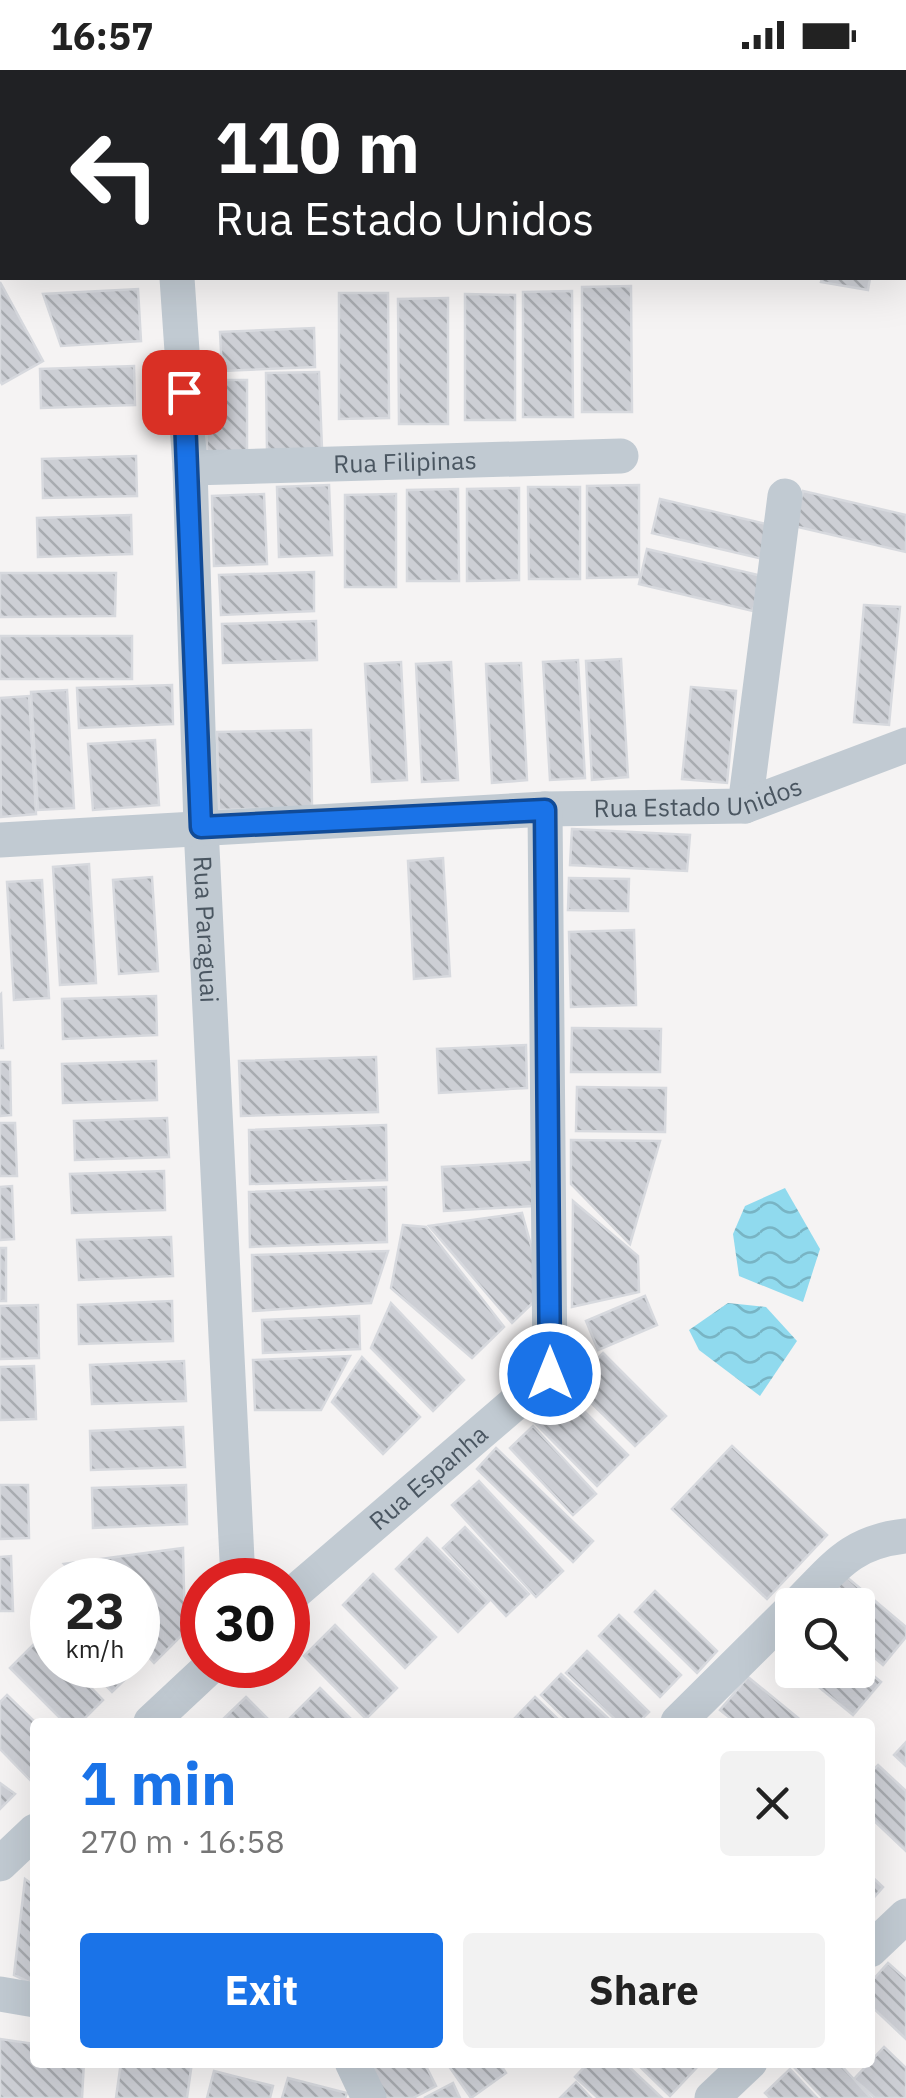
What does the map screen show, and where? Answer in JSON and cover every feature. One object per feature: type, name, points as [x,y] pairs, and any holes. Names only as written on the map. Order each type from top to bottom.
[{"type":"street","name":"Rua Paraguai","points":[[177,280],[190,468],[201,827],[237,1558]]},
{"type":"street","name":"Rua Filipinas","points":[[190,468],[621,456]]},
{"type":"street","points":[[745,806],[785,496]]},
{"type":"street","name":"Rua Estado Unidos","points":[[0,840],[545,810],[745,806],[906,745]]},
{"type":"street","name":"Rua Espanha","points":[[310,1579],[550,1374],[545,810]]},
{"type":"street","points":[[814,1588],[852,1550],[877,1539],[906,1536]]},
{"type":"street","points":[[682,1718],[775,1627]]},
{"type":"street","points":[[155,1718],[187,1688]]},
{"type":"street","points":[[0,1864],[30,1836]]},
{"type":"street","points":[[875,1945],[906,1916]]},
{"type":"street","points":[[0,1994],[30,1999]]},
{"type":"street","points":[[355,2068],[368,2098]]},
{"type":"street","points":[[712,2098],[744,2068]]},
{"type":"water","points":[[785,1188],[820,1249],[803,1302],[739,1276],[733,1234],[745,1206]]},
{"type":"water","points":[[728,1303],[766,1307],[797,1341],[760,1396],[699,1350],[689,1330]]},
{"type":"building","points":[[822,280],[870,280],[868,290]]},
{"type":"building","points":[[0,282],[43,361],[2,384],[0,381]]},
{"type":"building","points":[[631,286],[632,412],[582,412],[582,287]]},
{"type":"building","points":[[138,289],[141,341],[61,346],[43,294]]},
{"type":"building","points":[[572,291],[573,417],[523,417],[523,292]]},
{"type":"building","points":[[339,293],[388,293],[389,418],[339,419]]},
{"type":"building","points":[[465,294],[515,295],[515,420],[465,420]]},
{"type":"building","points":[[448,298],[448,424],[399,424],[398,299]]},
{"type":"building","points":[[314,328],[315,367],[222,371],[220,332]]},
{"type":"building","points":[[134,366],[135,405],[41,408],[40,369]]},
{"type":"building","points":[[319,372],[322,449],[267,451],[266,373]]},
{"type":"building","points":[[206,380],[247,380],[247,461],[207,461]]},
{"type":"building","points":[[136,456],[137,496],[43,498],[42,459]]},
{"type":"building","points":[[329,485],[332,555],[279,557],[277,487]]},
{"type":"building","points":[[639,485],[639,577],[587,578],[587,486]]},
{"type":"building","points":[[528,487],[580,487],[580,579],[529,579]]},
{"type":"building","points":[[519,488],[519,580],[467,581],[467,489]]},
{"type":"building","points":[[458,489],[459,581],[407,581],[407,490]]},
{"type":"building","points":[[803,491],[906,515],[906,552],[794,526]]},
{"type":"building","points":[[264,494],[267,564],[214,566],[212,496]]},
{"type":"building","points":[[396,494],[396,587],[345,587],[345,495]]},
{"type":"building","points":[[660,499],[775,526],[767,560],[652,533]]},
{"type":"building","points":[[131,515],[132,554],[38,557],[37,518]]},
{"type":"building","points":[[647,549],[762,576],[753,611],[639,584]]},
{"type":"building","points":[[314,572],[314,611],[221,615],[219,575]]},
{"type":"building","points":[[0,573],[116,573],[115,616],[0,617]]},
{"type":"building","points":[[864,605],[900,607],[889,725],[854,722]]},
{"type":"building","points":[[316,621],[317,660],[223,663],[222,624]]},
{"type":"building","points":[[0,636],[132,636],[132,679],[0,679]]},
{"type":"building","points":[[621,659],[628,777],[592,780],[586,661]]},
{"type":"building","points":[[578,660],[585,778],[550,780],[543,662]]},
{"type":"building","points":[[401,662],[407,780],[372,782],[365,664]]},
{"type":"building","points":[[451,662],[458,780],[422,782],[416,664]]},
{"type":"building","points":[[521,663],[527,780],[492,783],[486,664]]},
{"type":"building","points":[[172,685],[173,724],[79,728],[77,688]]},
{"type":"building","points":[[691,687],[736,691],[727,783],[682,779]]},
{"type":"building","points":[[67,690],[74,808],[38,810],[31,692]]},
{"type":"building","points":[[29,696],[36,814],[1,817],[0,698]]},
{"type":"building","points":[[311,730],[312,807],[219,810],[217,732]]},
{"type":"building","points":[[155,740],[159,805],[93,810],[88,744]]},
{"type":"building","points":[[572,829],[690,835],[687,871],[570,865]]},
{"type":"building","points":[[443,858],[450,976],[414,979],[408,861]]},
{"type":"building","points":[[89,864],[96,983],[60,985],[53,867]]},
{"type":"building","points":[[152,877],[158,971],[119,974],[113,880]]},
{"type":"building","points":[[569,878],[629,879],[628,911],[568,910]]},
{"type":"building","points":[[42,880],[49,998],[14,1000],[7,882]]},
{"type":"building","points":[[634,930],[636,1005],[571,1007],[569,932]]},
{"type":"building","points":[[1,994],[3,1048],[0,1048]]},
{"type":"building","points":[[156,996],[157,1035],[63,1039],[62,999]]},
{"type":"building","points":[[572,1028],[661,1029],[660,1072],[571,1072]]},
{"type":"building","points":[[526,1045],[527,1088],[439,1093],[437,1049]]},
{"type":"building","points":[[376,1057],[378,1112],[241,1116],[239,1061]]},
{"type":"building","points":[[156,1061],[157,1100],[63,1103],[62,1064]]},
{"type":"building","points":[[0,1062],[10,1062],[11,1115],[0,1116]]},
{"type":"building","points":[[577,1087],[666,1088],[665,1132],[576,1131]]},
{"type":"building","points":[[167,1118],[169,1157],[75,1160],[74,1121]]},
{"type":"building","points":[[0,1123],[15,1123],[17,1176],[0,1176]]},
{"type":"building","points":[[386,1125],[387,1180],[250,1184],[249,1130]]},
{"type":"building","points":[[571,1140],[660,1141],[630,1244],[571,1184]]},
{"type":"building","points":[[531,1162],[533,1206],[444,1211],[442,1167]]},
{"type":"building","points":[[164,1171],[165,1210],[72,1213],[70,1174]]},
{"type":"building","points":[[12,1186],[14,1239],[0,1240],[0,1187]]},
{"type":"building","points":[[386,1187],[387,1242],[250,1247],[249,1192]]},
{"type":"building","points":[[573,1201],[638,1256],[639,1292],[572,1307]]},
{"type":"building","points":[[522,1213],[544,1292],[512,1323],[429,1226]]},
{"type":"building","points":[[403,1225],[426,1227],[504,1327],[472,1358],[391,1288]]},
{"type":"building","points":[[171,1237],[173,1276],[79,1280],[77,1240]]},
{"type":"building","points":[[0,1248],[6,1248],[6,1301],[0,1301]]},
{"type":"building","points":[[388,1251],[371,1303],[253,1311],[252,1255]]},
{"type":"building","points":[[645,1296],[657,1325],[598,1350],[586,1321]]},
{"type":"building","points":[[172,1301],[173,1341],[79,1344],[78,1305]]},
{"type":"building","points":[[391,1303],[464,1380],[433,1411],[371,1348]]},
{"type":"building","points":[[38,1305],[39,1358],[0,1359],[0,1306]]},
{"type":"building","points":[[359,1316],[360,1349],[263,1353],[262,1320]]},
{"type":"building","points":[[603,1353],[666,1416],[635,1446],[572,1384]]},
{"type":"building","points":[[350,1356],[321,1410],[255,1410],[253,1360]]},
{"type":"building","points":[[362,1357],[420,1417],[383,1454],[332,1402]]},
{"type":"building","points":[[184,1361],[186,1401],[92,1404],[90,1365]]},
{"type":"building","points":[[34,1366],[36,1419],[0,1420],[0,1367]]},
{"type":"building","points":[[565,1392],[628,1455],[597,1486],[534,1422]]},
{"type":"building","points":[[533,1426],[596,1494],[573,1515],[510,1448]]},
{"type":"building","points":[[183,1427],[185,1467],[91,1470],[90,1431]]},
{"type":"building","points":[[732,1446],[827,1535],[767,1599],[672,1509]]},
{"type":"building","points":[[496,1448],[593,1541],[573,1562],[477,1469]]},
{"type":"building","points":[[479,1481],[563,1571],[536,1597],[452,1505]]},
{"type":"building","points":[[0,1485],[28,1485],[29,1538],[0,1539]]},
{"type":"building","points":[[186,1485],[187,1524],[93,1528],[92,1488]]},
{"type":"building","points":[[465,1527],[529,1594],[506,1616],[443,1548]]},
{"type":"building","points":[[427,1538],[489,1601],[458,1632],[396,1569]]},
{"type":"building","points":[[183,1548],[180,1637],[160,1657],[160,1558],[109,1558]]},
{"type":"building","points":[[11,1556],[13,1611],[0,1611],[0,1557]]},
{"type":"building","points":[[373,1574],[436,1637],[405,1668],[343,1605]]},
{"type":"building","points":[[843,1574],[860,1588],[831,1588]]},
{"type":"building","points":[[655,1591],[717,1651],[697,1673],[635,1612]]},
{"type":"building","points":[[875,1601],[906,1627],[906,1637],[883,1665],[875,1658]]},
{"type":"building","points":[[619,1615],[681,1675],[660,1697],[599,1636]]},
{"type":"building","points":[[335,1625],[397,1688],[365,1718],[310,1662],[310,1650]]},
{"type":"building","points":[[30,1648],[30,1688],[10,1668]]},
{"type":"building","points":[[587,1651],[649,1712],[643,1718],[614,1718],[566,1673]]},
{"type":"building","points":[[561,1674],[608,1718],[565,1718],[541,1695]]},
{"type":"building","points":[[748,1677],[798,1718],[730,1718],[720,1710]]},
{"type":"building","points":[[875,1677],[881,1682],[853,1715],[820,1688],[875,1688]]},
{"type":"building","points":[[30,1688],[91,1688],[103,1700],[85,1718],[60,1718]]},
{"type":"building","points":[[320,1688],[350,1718],[290,1718]]},
{"type":"building","points":[[7,1695],[31,1718],[30,1780],[0,1749],[0,1702]]},
{"type":"building","points":[[246,1697],[267,1718],[224,1718]]},
{"type":"building","points":[[535,1697],[557,1718],[515,1718]]},
{"type":"building","points":[[906,1742],[906,1766],[894,1755]]},
{"type":"building","points":[[878,1765],[906,1791],[906,1851],[875,1822]]},
{"type":"building","points":[[0,1783],[15,1794],[0,1809]]},
{"type":"building","points":[[25,1879],[30,1882],[30,1983],[14,1975]]},
{"type":"building","points":[[875,1880],[883,1887],[875,1896]]},
{"type":"building","points":[[888,1963],[906,1979],[906,2039],[875,2010],[875,1977]]},
{"type":"building","points":[[0,2039],[30,2043],[30,2068],[84,2068],[82,2098],[0,2098]]},
{"type":"building","points":[[884,2047],[906,2068],[906,2098],[875,2098],[854,2079],[864,2068],[875,2068],[875,2057]]},
{"type":"building","points":[[120,2068],[191,2068],[187,2098],[116,2098]]},
{"type":"building","points":[[373,2068],[427,2068],[436,2086],[413,2098],[383,2098]]},
{"type":"building","points":[[450,2068],[503,2068],[506,2073],[471,2098]]},
{"type":"building","points":[[583,2068],[630,2068],[662,2098],[598,2098],[575,2077]]},
{"type":"building","points":[[641,2068],[696,2068],[670,2096]]},
{"type":"building","points":[[795,2068],[844,2068],[871,2098],[823,2098]]},
{"type":"building","points":[[790,2069],[817,2098],[770,2098],[765,2093]]},
{"type":"building","points":[[214,2071],[273,2086],[270,2098],[207,2098]]},
{"type":"building","points":[[288,2078],[347,2093],[345,2098],[282,2098]]},
{"type":"building","points":[[576,2082],[591,2098],[560,2098]]},
{"type":"building","points":[[453,2083],[460,2098],[424,2098]]},
{"type":"route","points":[[184,392],[190,468],[201,827],[545,810],[550,1374]]}]
